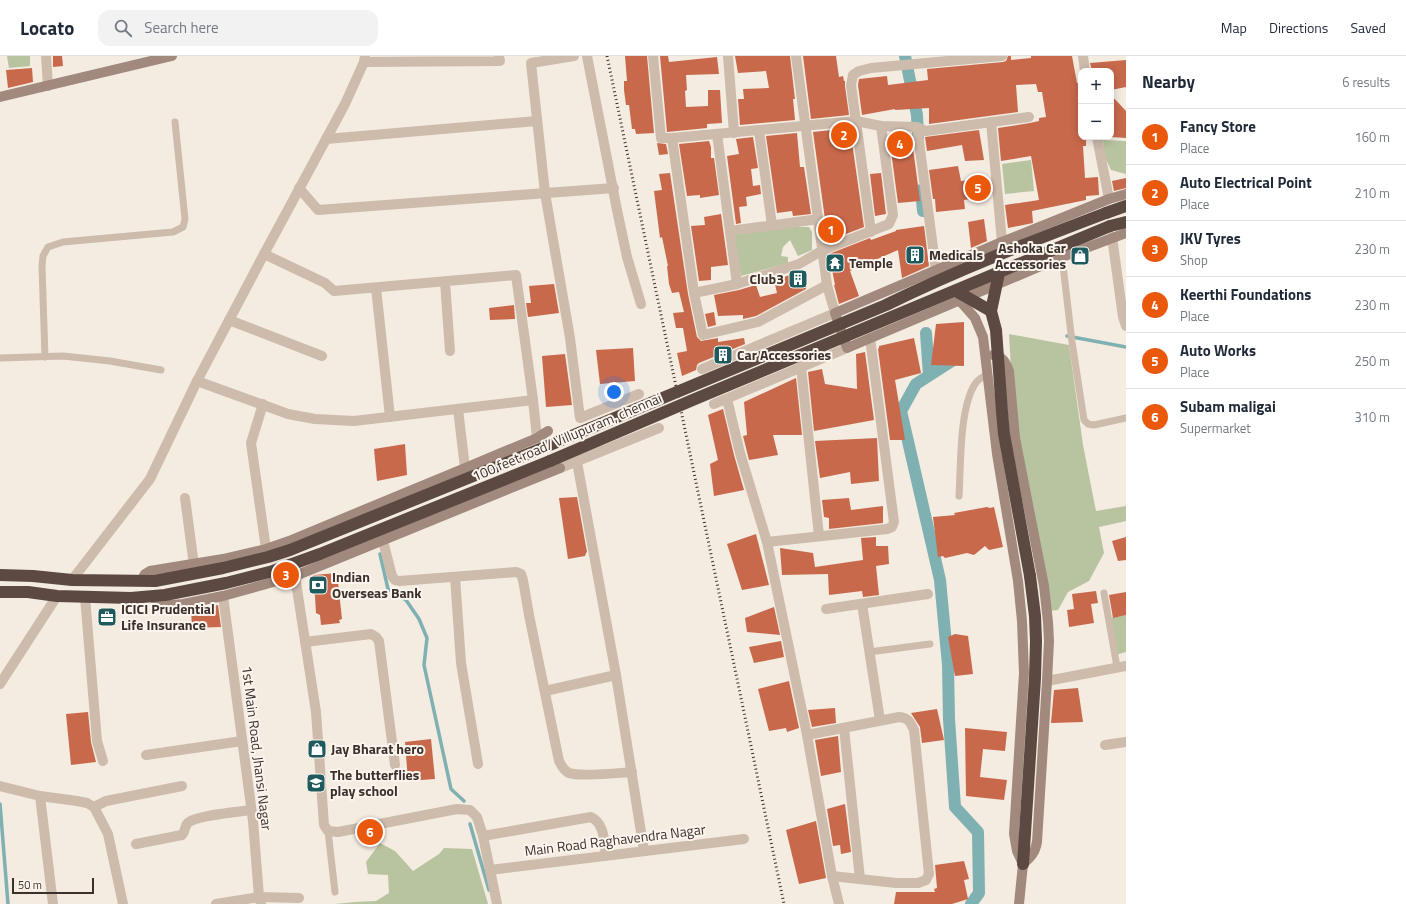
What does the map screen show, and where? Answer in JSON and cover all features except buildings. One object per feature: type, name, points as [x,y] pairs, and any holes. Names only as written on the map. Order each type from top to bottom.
[{"type":"highway","name":"100 feet road/ Villupuram, chennai","points":[[0,575],[33,576],[72,580],[155,581],[223,568],[290,550],[545,447],[886,305],[932,282],[1102,208],[1126,206]]},
{"type":"highway","name":"100 feet road/ Villupuram, chennai","points":[[0,592],[28,592],[57,596],[85,597],[151,597],[226,583],[294,564],[550,461],[695,399],[958,296],[999,273],[1110,234],[1126,222]]},
{"type":"highway","points":[[999,273],[991,311],[996,330],[1004,434],[1030,576],[1035,622],[1036,678],[1024,864]]},
{"type":"highway","points":[[958,296],[991,311]]},
{"type":"street","points":[[46,56],[48,86]]},
{"type":"street","points":[[72,580],[150,479],[197,381],[345,104],[365,59],[500,61],[500,56]]},
{"type":"street","points":[[568,56],[531,63],[546,193],[570,338],[580,418],[639,394]]},
{"type":"street","points":[[587,56],[627,257],[641,304]]},
{"type":"street","points":[[653,56],[662,138],[759,131],[856,121],[881,126],[917,127],[926,131],[1029,117]]},
{"type":"street","points":[[728,56],[734,133]]},
{"type":"street","points":[[796,56],[827,285],[847,348]]},
{"type":"street","points":[[871,232],[851,85],[852,75],[859,70],[1002,56]]},
{"type":"street","points":[[1083,56],[1085,68]]},
{"type":"street","points":[[0,97],[167,57]]},
{"type":"street","points":[[326,138],[537,121]]},
{"type":"street","points":[[991,122],[1002,242]]},
{"type":"street","points":[[694,293],[737,284],[799,264],[823,250],[889,224],[893,215],[881,126]]},
{"type":"street","points":[[917,127],[936,270]]},
{"type":"street","points":[[759,131],[772,225]]},
{"type":"street","points":[[717,134],[737,284]]},
{"type":"street","points":[[672,138],[694,293],[703,335],[758,322],[827,285]]},
{"type":"street","points":[[1098,140],[1109,199]]},
{"type":"street","points":[[299,188],[318,210],[614,188]]},
{"type":"street","points":[[702,369],[1002,242],[1102,208],[1109,199],[1126,194]]},
{"type":"street","points":[[1102,208],[1110,234],[1123,317],[1126,326]]},
{"type":"street","points":[[730,231],[818,219]]},
{"type":"street","points":[[714,404],[870,338],[958,296],[1062,258],[1110,234],[1126,233]]},
{"type":"street","points":[[264,254],[325,283],[334,291],[516,275],[537,438]]},
{"type":"street","points":[[445,282],[450,351]]},
{"type":"street","points":[[376,288],[390,417]]},
{"type":"street","points":[[958,296],[975,318],[983,337],[996,454],[1018,581],[1022,621],[1024,673],[1014,834],[1017,852],[1024,864],[1019,904]]},
{"type":"street","points":[[229,320],[322,356]]},
{"type":"street","points":[[767,542],[887,529],[892,527],[894,522],[870,338]]},
{"type":"street","points":[[986,356],[996,355],[1005,361],[1009,371],[1015,438],[1044,586],[1048,622],[1049,641],[1037,842],[1033,856],[1024,864]]},
{"type":"street","points":[[801,367],[819,536]]},
{"type":"street","points":[[197,381],[288,414],[316,419],[354,421],[533,400]]},
{"type":"street","points":[[727,399],[740,453],[767,542],[807,735],[838,904]]},
{"type":"street","points":[[263,404],[251,443],[266,549]]},
{"type":"street","points":[[458,409],[465,468]]},
{"type":"street","points":[[151,597],[172,606],[223,596],[296,576],[659,428]]},
{"type":"street","points":[[141,581],[145,574],[150,571],[223,559],[266,549],[289,541],[537,438],[548,431]]},
{"type":"street","points":[[577,462],[616,675],[644,851]]},
{"type":"street","points":[[186,498],[194,564]]},
{"type":"street","points":[[1009,529],[1033,525]]},
{"type":"street","points":[[383,541],[392,576],[395,580],[399,581],[516,572],[521,574],[556,748],[559,760],[564,769],[569,773],[590,774],[632,772]]},
{"type":"street","points":[[296,576],[316,712],[324,825],[328,831],[338,832],[457,809],[470,810],[477,817],[483,836],[497,904]]},
{"type":"street","points":[[455,577],[461,663],[478,764]]},
{"type":"street","points":[[826,609],[928,594]]},
{"type":"street","points":[[0,683],[57,596]]},
{"type":"street","name":"1st Main Road, Jhansi Nagar","points":[[223,596],[251,810],[260,900]]},
{"type":"street","points":[[85,597],[97,741],[103,761]]},
{"type":"street","points":[[862,604],[880,720]]},
{"type":"street","points":[[305,642],[371,634],[376,637],[379,642],[395,765]]},
{"type":"street","points":[[1047,681],[1122,667]]},
{"type":"street","points":[[545,691],[616,675]]},
{"type":"street","points":[[807,735],[900,717],[906,718],[914,730],[929,874],[926,880],[918,883],[896,883],[832,876]]},
{"type":"street","points":[[844,728],[860,879]]},
{"type":"street","points":[[146,755],[242,741]]},
{"type":"street","points":[[1105,745],[1126,742]]},
{"type":"street","points":[[0,786],[40,796],[77,800],[94,807],[108,834],[124,904]]},
{"type":"street","points":[[94,807],[112,800],[182,786]]},
{"type":"street","points":[[40,796],[53,904]]},
{"type":"street","points":[[136,844],[182,835],[185,832],[186,825],[190,821],[202,817],[251,810]]},
{"type":"street","points":[[483,836],[591,817],[596,820],[601,827],[606,855]]},
{"type":"street","name":"Main Road Raghavendra Nagar","points":[[490,870],[744,839]]},
{"type":"street","points":[[216,904],[299,898]]},
{"type":"lane","points":[[45,357],[42,266],[43,256],[48,247],[63,242],[173,232],[183,227],[185,220],[175,122]]},
{"type":"lane","points":[[1062,258],[1072,342],[1084,420],[1088,424],[1094,425],[1126,418]]},
{"type":"lane","points":[[0,358],[63,356],[110,361],[161,370]]},
{"type":"lane","points":[[959,496],[965,414],[970,394],[976,382],[987,375]]},
{"type":"lane","points":[[1104,593],[1122,667]]},
{"type":"lane","points":[[869,652],[930,644]]},
{"type":"lane","points":[[328,831],[335,892]]},
{"type":"green space","points":[[7,56],[30,56],[30,66],[9,68]]},
{"type":"green space","points":[[1103,140],[1126,141],[1126,174],[1111,170],[1105,157]]},
{"type":"green space","points":[[1031,160],[1034,191],[1005,194],[1002,164]]},
{"type":"green space","points":[[792,227],[809,227],[812,232],[812,250],[798,256],[790,240],[783,247],[781,256],[788,257],[788,263],[741,276],[733,234]]},
{"type":"green space","points":[[1009,334],[1069,345],[1083,445],[1096,511],[1126,506],[1126,521],[1099,527],[1104,553],[1089,581],[1068,592],[1058,610],[1050,611],[1015,438]]},
{"type":"green space","points":[[1126,615],[1126,652],[1115,655],[1109,618]]},
{"type":"green space","points":[[380,843],[395,851],[413,871],[439,854],[444,848],[472,849],[488,904],[335,904],[376,901],[389,893],[388,875],[368,874],[366,862]]},
{"type":"waterway","points":[[905,56],[917,115],[918,137]]},
{"type":"waterway","points":[[921,190],[923,211]]},
{"type":"waterway","points":[[926,333],[929,375]]},
{"type":"waterway","points":[[1067,336],[1126,347]]},
{"type":"waterway","points":[[955,359],[916,384],[901,411],[940,580],[948,665],[949,719],[955,807],[978,832],[979,893],[971,904]]},
{"type":"waterway","points":[[380,554],[388,589],[406,600],[419,619],[427,638],[424,665],[451,789],[464,801]]},
{"type":"waterway","points":[[0,804],[8,904]]},
{"type":"waterway","points":[[470,824],[489,890]]},
{"type":"railway","points":[[607,56],[784,904]]},
{"type":"place","name":"Auto Electrical Point","points":[[844,135]]},
{"type":"place","name":"Keerthi Foundations","points":[[900,144]]},
{"type":"place","name":"Auto Works","points":[[978,188]]},
{"type":"place","name":"Fancy Store","points":[[831,230]]},
{"type":"place","name":"Medicals","points":[[915,255]]},
{"type":"place","name":"Ashoka Car Accessories","points":[[1080,256]]},
{"type":"place","name":"Temple","points":[[835,263]]},
{"type":"place","name":"Club3","points":[[798,279]]},
{"type":"place","name":"Car Accessories","points":[[723,355]]},
{"type":"place","name":"JKV Tyres","points":[[286,575]]},
{"type":"place","name":"Indian Overseas Bank","points":[[318,585]]},
{"type":"place","name":"ICICI Prudential Life Insurance","points":[[107,617]]},
{"type":"place","name":"Jay Bharat hero","points":[[317,749]]},
{"type":"place","name":"The butterflies play school","points":[[316,783]]},
{"type":"place","name":"Subam maligai","points":[[370,832]]}]
